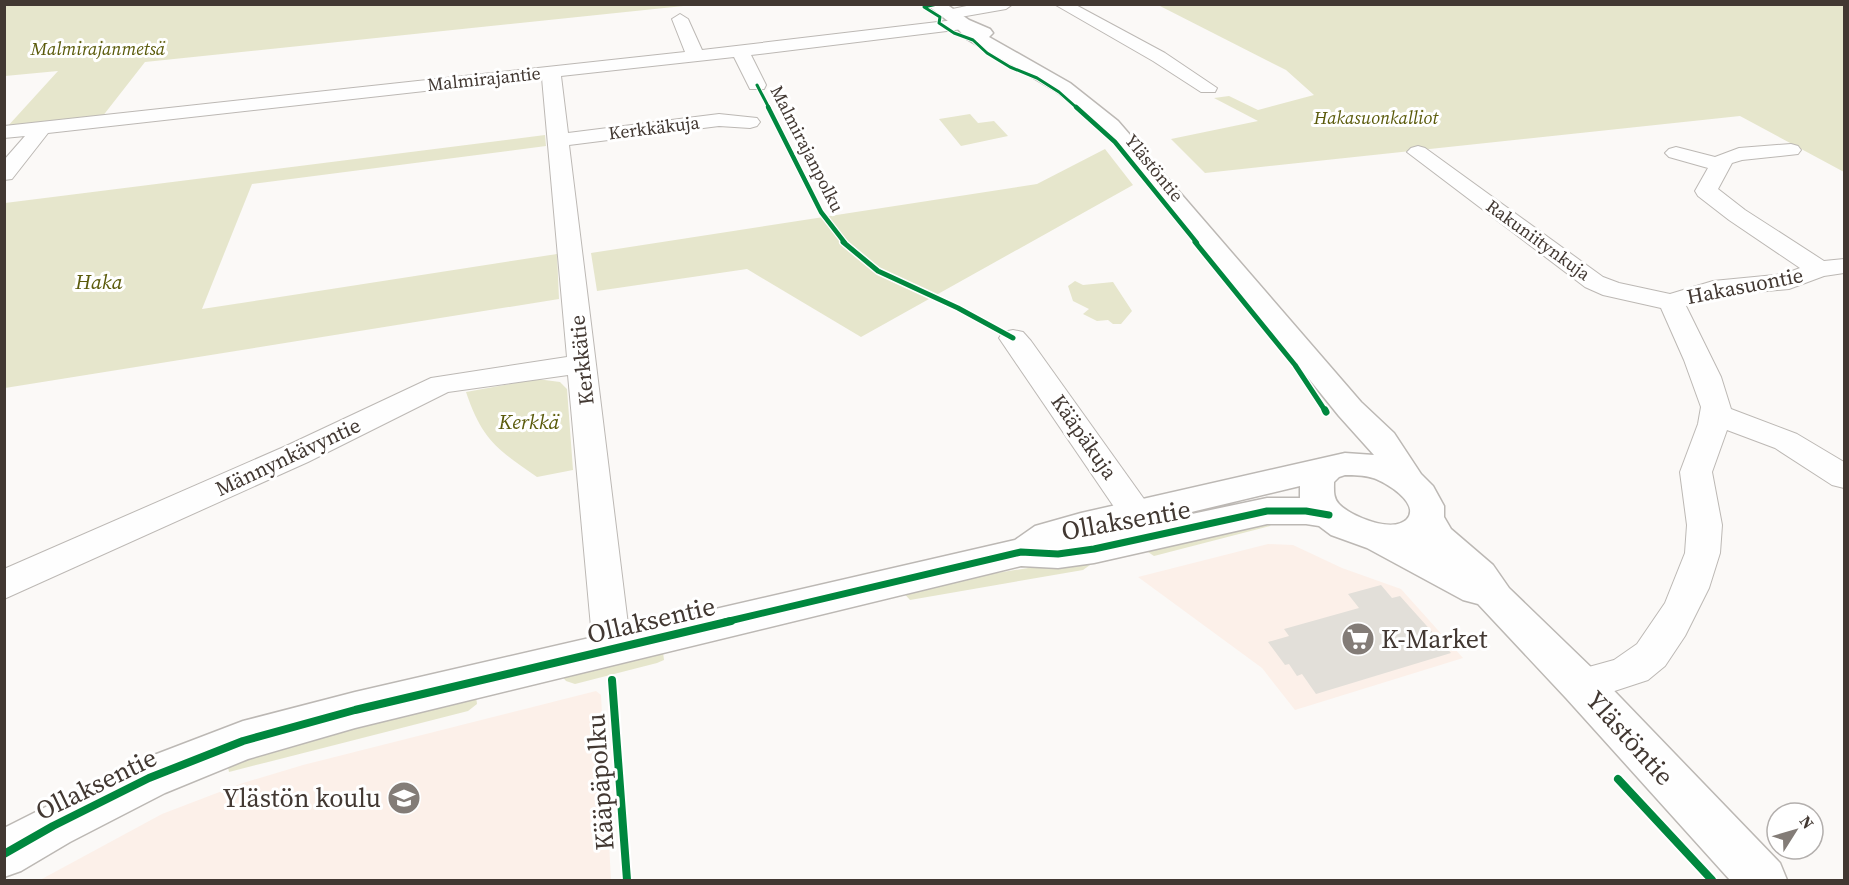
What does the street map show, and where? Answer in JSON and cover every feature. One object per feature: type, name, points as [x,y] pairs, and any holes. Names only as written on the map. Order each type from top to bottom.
[{"type":"main road","name":"Ylästöntie","points":[[949,14],[973,35],[1029,66],[1089,106],[1126,142],[1350,410],[1382,441],[1409,483],[1422,497],[1426,518],[1438,538],[1480,576],[1495,599],[1581,685],[1762,880]]},
{"type":"main road","points":[[1329,515],[1316,497],[1315,487],[1317,479],[1335,467],[1352,440],[1350,410]]},
{"type":"main road","name":"Ylästöntie","points":[[1335,467],[1374,466],[1397,475],[1409,483]]},
{"type":"main road","name":"Ollaksentie","points":[[4,854],[53,826],[149,778],[243,741],[355,710],[1021,552],[1059,554],[1259,483],[1335,467]]},
{"type":"main road","name":"Ollaksentie","points":[[1144,525],[1267,511],[1306,511],[1329,515]]},
{"type":"main road","name":"Ylästöntie","points":[[1329,515],[1346,527],[1378,537],[1495,599]]},
{"type":"main road","name":"Ylästöntie","points":[[1378,537],[1399,537],[1413,533],[1422,526],[1426,518]]},
{"type":"street","name":"Malmirajantie","points":[[4,132],[740,51],[1006,4]]},
{"type":"street","points":[[1061,4],[1159,57],[1208,88]]},
{"type":"street","points":[[680,19],[696,56]]},
{"type":"street","name":"Malmirajanpolku","points":[[740,51],[757,85]]},
{"type":"street","name":"Kerkkätie","points":[[552,72],[612,649]]},
{"type":"street","name":"Kerkkäkuja","points":[[559,140],[719,120],[750,122]]},
{"type":"street","points":[[4,174],[42,128]]},
{"type":"street","points":[[1791,150],[1739,154],[1724,159],[1706,191],[1710,196],[1832,268]]},
{"type":"street","name":"Rakuniitynkuja","points":[[1418,152],[1594,282],[1612,289],[1671,302]]},
{"type":"street","points":[[1676,153],[1720,165]]},
{"type":"street","name":"Hakasuontie","points":[[1717,415],[1713,398],[1685,328],[1671,302],[1713,289],[1789,281],[1832,268]]},
{"type":"street","name":"Kääpäkuja","points":[[1013,338],[1022,347],[1144,525]]},
{"type":"street","name":"Männynkävyntie","points":[[4,585],[297,454],[441,384],[582,364]]},
{"type":"street","points":[[1581,685],[1642,664],[1662,644],[1702,562],[1706,540],[1705,518],[1696,480],[1702,449],[1717,415],[1786,441],[1845,477]]},
{"type":"shaded area","points":[[1268,544],[1293,545],[1342,568],[1401,589],[1463,658],[1295,710],[1262,668],[1138,577]]},
{"type":"shaded area","name":"Ylästön koulu","points":[[596,691],[601,695],[611,880],[40,880],[162,814],[243,783],[303,765]]},
{"type":"green space","name":"Malmirajanmetsä","points":[[4,5],[693,5],[145,62],[102,117],[7,127],[58,71],[5,76]]},
{"type":"green space","name":"Hakasuonkalliot","points":[[1158,5],[1844,5],[1844,172],[1740,116],[1205,173],[1171,139],[1258,121],[1214,98],[1229,96],[1258,110],[1314,95],[1286,70]]},
{"type":"green space","points":[[970,114],[978,123],[994,121],[1008,136],[961,146],[939,119]]},
{"type":"green space","name":"Haka","points":[[545,135],[546,146],[252,184],[202,309],[557,254],[559,299],[5,388],[5,203]]},
{"type":"green space","points":[[1105,149],[1133,185],[861,337],[747,269],[597,291],[591,253],[1037,184]]},
{"type":"green space","points":[[1075,281],[1083,285],[1113,282],[1132,311],[1121,324],[1113,324],[1108,320],[1097,321],[1083,314],[1089,309],[1073,301],[1068,286]]},
{"type":"green space","name":"Kerkkä","points":[[537,379],[560,382],[567,389],[573,470],[537,477],[502,451],[485,433],[466,392]]},
{"type":"green space","points":[[1262,517],[1272,523],[1270,526],[1154,556],[1148,552],[1147,548]]},
{"type":"green space","points":[[1089,558],[1090,565],[1083,570],[910,600],[902,591],[930,584]]},
{"type":"green space","points":[[663,652],[664,660],[657,663],[575,684],[566,681],[561,675]]},
{"type":"green space","points":[[476,696],[477,704],[468,711],[229,772],[227,762],[244,754]]},
{"type":"building","name":"K-Market","points":[[1381,585],[1392,598],[1400,596],[1451,653],[1316,694],[1302,674],[1297,676],[1289,664],[1285,665],[1268,642],[1289,636],[1284,629],[1359,608],[1348,594]]},
{"type":"cycle path","points":[[937,4],[924,7],[940,17],[939,23],[954,33],[973,40],[987,53],[1010,67],[1037,78],[1059,92],[1115,142],[1295,365],[1326,412]]},
{"type":"cycle path","points":[[757,85],[821,212],[839,238],[878,271],[958,308],[1013,338]]},
{"type":"cycle path","points":[[4,854],[53,826],[149,778],[243,741],[355,710],[1021,552],[1058,554],[1094,549],[1267,511],[1306,511],[1329,515]]},
{"type":"cycle path","name":"Kääpäpolku","points":[[612,680],[627,880]]},
{"type":"cycle path","points":[[1618,779],[1712,880]]},
{"type":"place","name":"K-Market","points":[[1358,639]]},
{"type":"place","name":"Ylästön koulu","points":[[404,798]]}]
